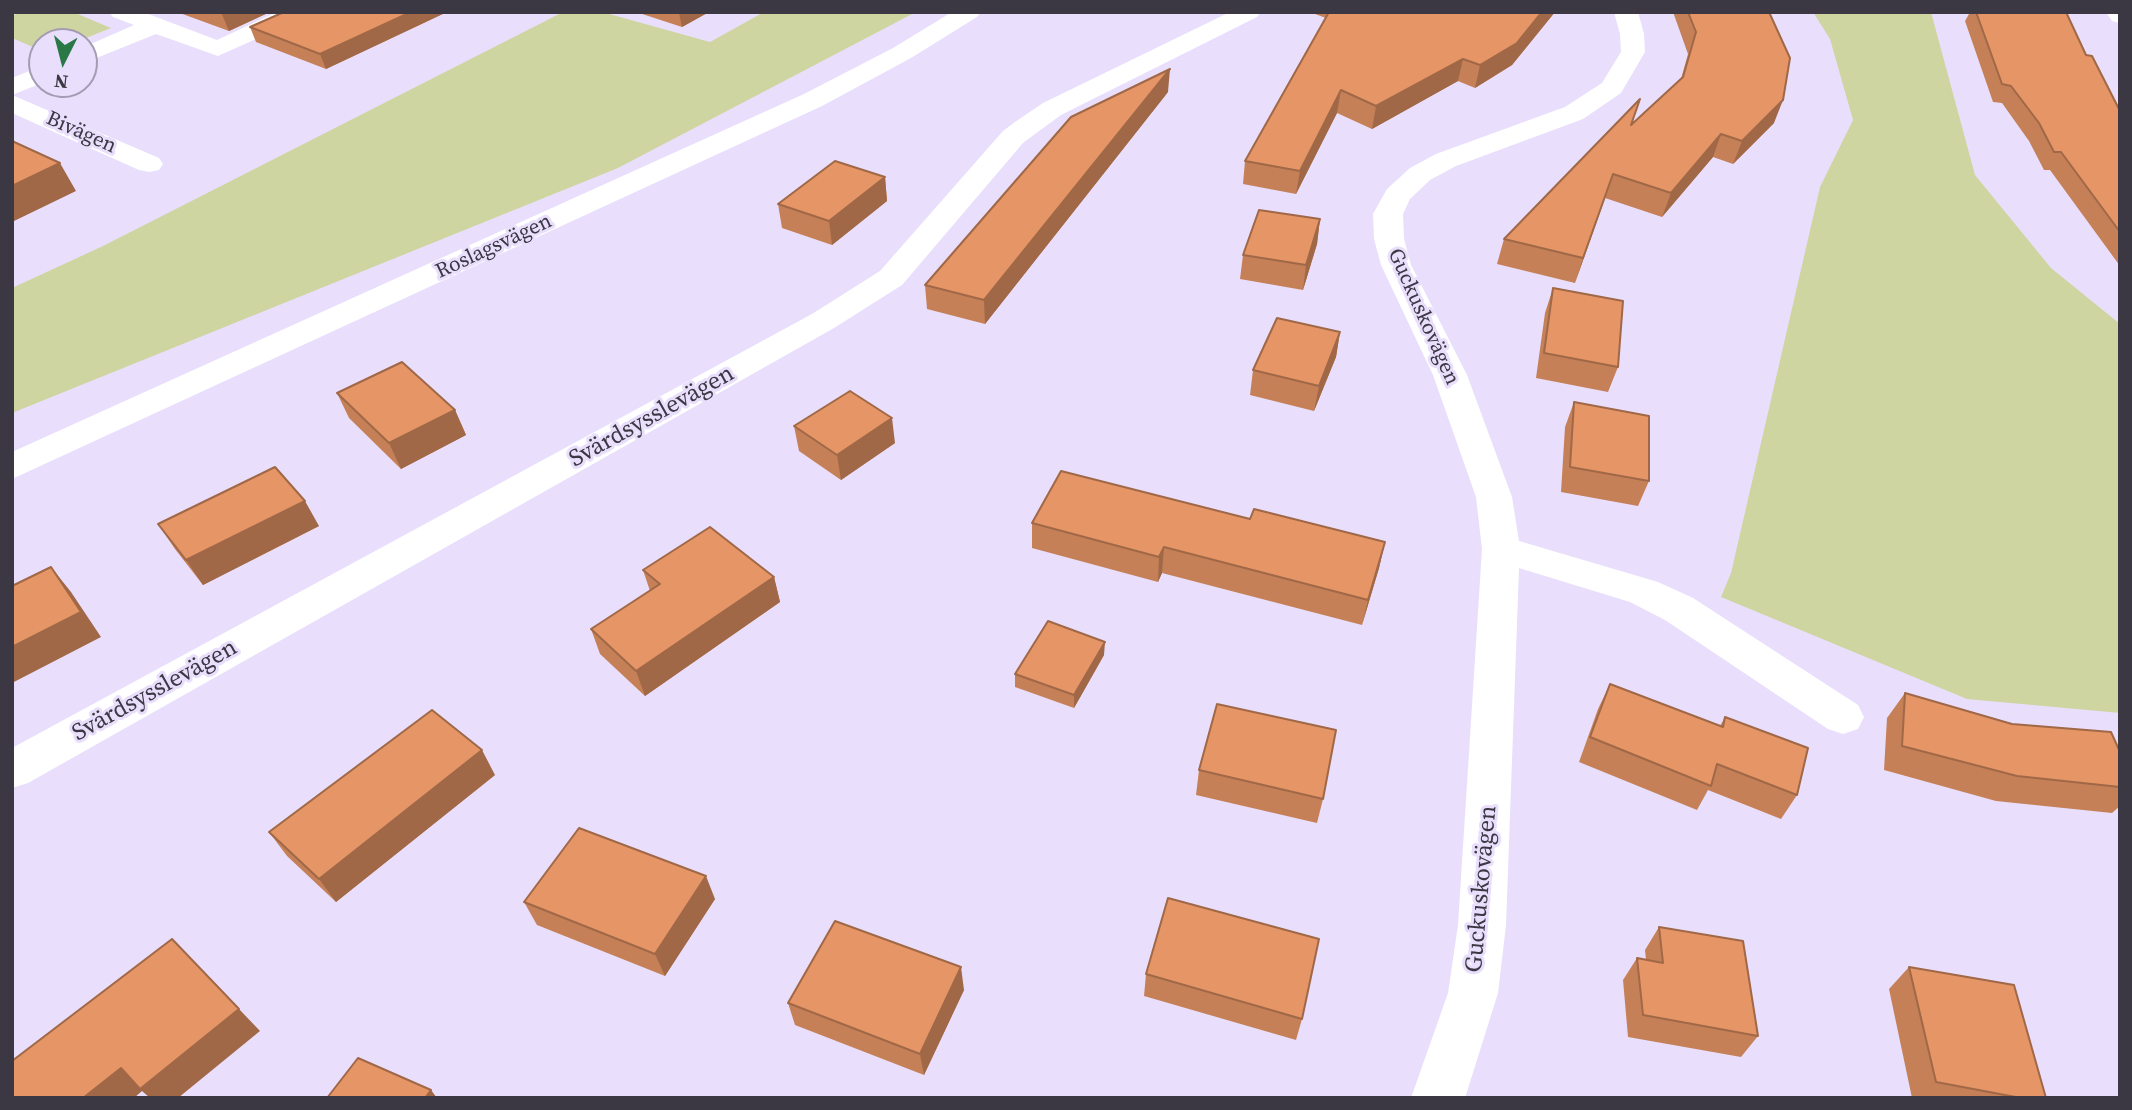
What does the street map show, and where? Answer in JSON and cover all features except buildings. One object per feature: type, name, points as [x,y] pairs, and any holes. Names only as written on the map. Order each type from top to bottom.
[{"type":"street","points":[[121,12],[218,49],[298,12]]},
{"type":"street","name":"Roslagsvägen","points":[[12,467],[801,105],[902,53],[969,12]]},
{"type":"street","name":"Svärdsysslevägen","points":[[12,770],[823,321],[891,278],[1018,132],[1052,109],[1249,12]]},
{"type":"street","name":"Guckuskovägen","points":[[1450,1095],[1473,993],[1482,925],[1501,549],[1494,498],[1486,474],[1450,375],[1396,265],[1389,239],[1388,214],[1397,195],[1420,174],[1446,160],[1574,113],[1612,88],[1633,52],[1632,34],[1626,12]]},
{"type":"street","points":[[98,50],[155,25]]},
{"type":"street","name":"Bivägen","points":[[12,103],[149,164]]},
{"type":"street","points":[[1501,549],[1644,592],[1679,609],[1843,717]]},
{"type":"green space","points":[[21,12],[73,12],[111,28],[98,33],[98,28],[28,28],[28,45],[12,38],[12,16]]},
{"type":"green space","points":[[563,12],[602,12],[710,42],[764,12],[916,12],[618,168],[12,413],[12,288],[103,246]]},
{"type":"green space","points":[[1813,12],[1931,12],[1975,175],[2051,268],[2120,324],[2120,713],[1967,699],[1721,597],[1731,573],[1820,187],[1853,120],[1830,39]]}]
